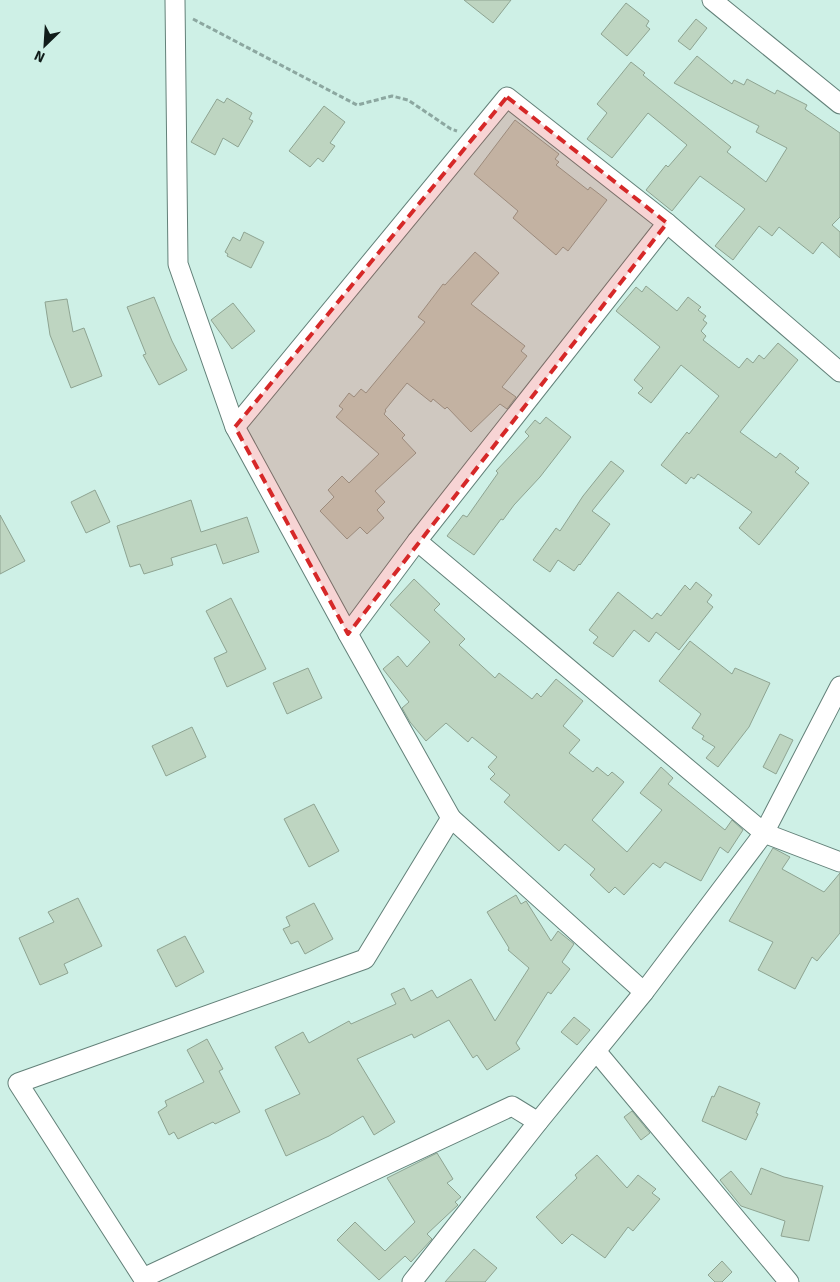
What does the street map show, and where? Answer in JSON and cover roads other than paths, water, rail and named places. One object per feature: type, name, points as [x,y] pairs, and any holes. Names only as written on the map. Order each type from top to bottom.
[{"type":"street","points":[[712,0],[840,104]]},
{"type":"street","points":[[175,5],[178,264],[235,427],[451,818],[644,992]]},
{"type":"street","points":[[235,427],[507,97],[667,224],[840,372]]},
{"type":"street","points":[[348,634],[417,541],[667,224]]},
{"type":"street","points":[[417,541],[764,833],[840,862]]},
{"type":"street","points":[[412,1282],[538,1122],[644,992],[764,833],[840,686]]},
{"type":"street","points":[[451,818],[364,959],[18,1083],[143,1278],[512,1106],[538,1122]]},
{"type":"street","points":[[596,1051],[789,1282]]}]
